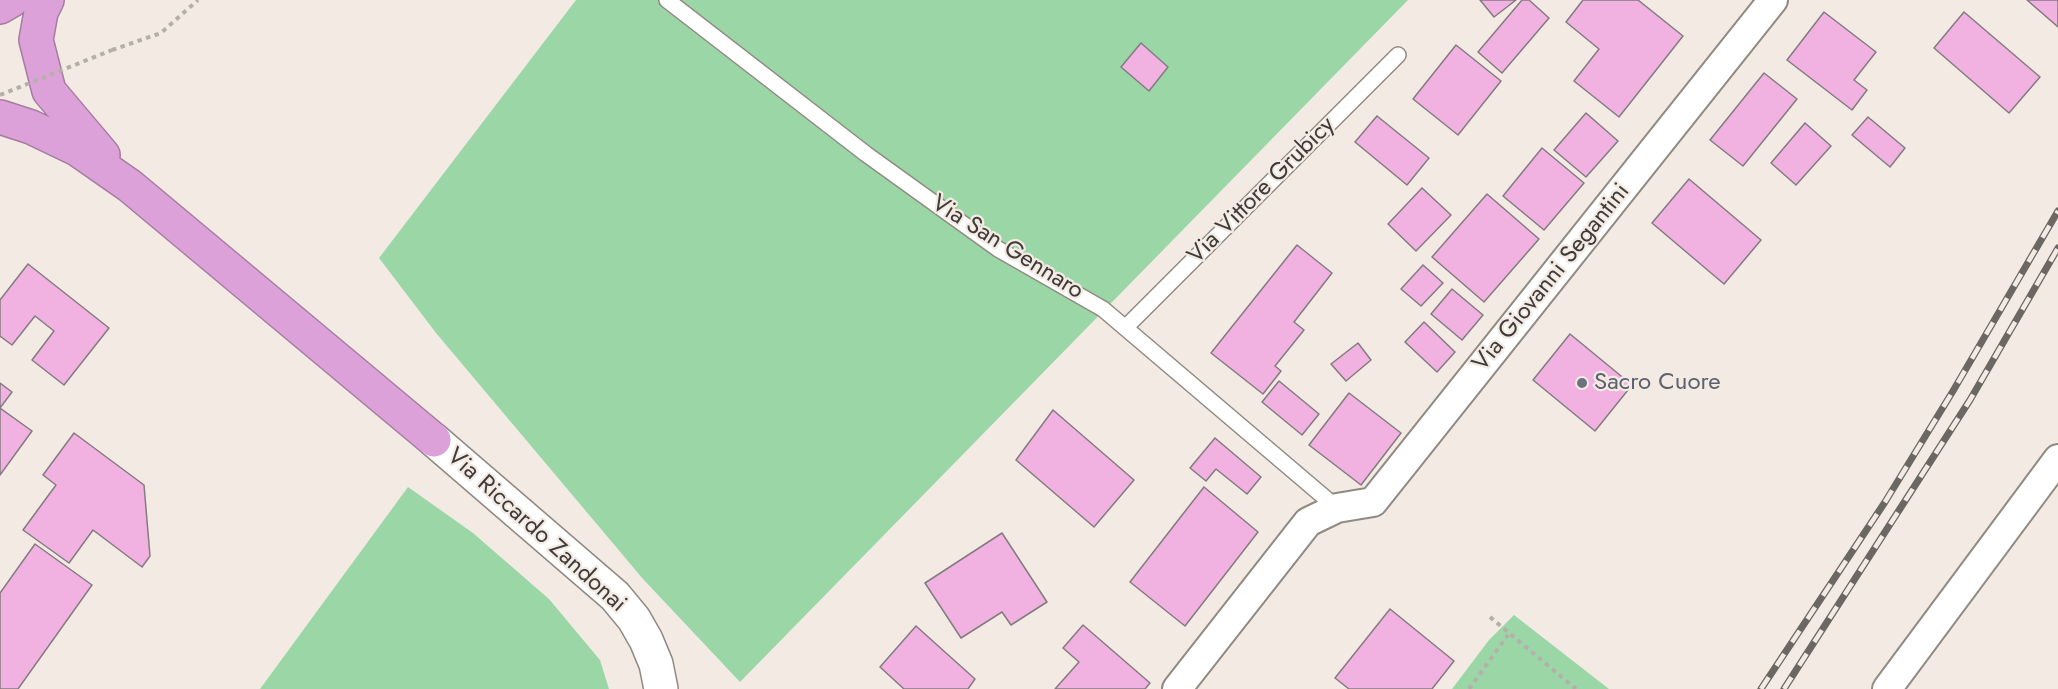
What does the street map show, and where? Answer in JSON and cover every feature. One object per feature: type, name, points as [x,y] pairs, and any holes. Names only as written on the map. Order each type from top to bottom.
[{"type":"highway","points":[[0,7],[12,0]]},
{"type":"highway","points":[[47,0],[41,12],[36,40],[49,91],[130,186]]},
{"type":"highway","points":[[0,117],[31,126],[76,149],[130,186],[434,440]]},
{"type":"street","name":"Via Giovanni Segantini","points":[[1177,689],[1308,522],[1337,508],[1373,502],[1773,0]]},
{"type":"street","name":"Via Riccardo Zandonai","points":[[434,440],[615,596],[634,619],[646,640],[656,663],[660,689]]},
{"type":"street","points":[[1887,689],[2058,459]]},
{"type":"lane","name":"Via San Gennaro","points":[[667,0],[866,154],[998,249],[1104,309],[1337,508]]},
{"type":"lane","name":"Via Vittore Grubicy","points":[[1125,328],[1398,55]]},
{"type":"path","points":[[0,95],[161,33],[198,0]]},
{"type":"path","points":[[1490,617],[1508,635],[1576,689]]},
{"type":"path","points":[[1469,689],[1508,635]]},
{"type":"green space","points":[[576,0],[1408,0],[740,682],[643,579],[436,333],[379,258]]},
{"type":"green space","points":[[408,487],[473,533],[549,599],[600,660],[609,689],[260,689]]},
{"type":"green space","points":[[1514,615],[1609,689],[1452,689],[1489,640]]},
{"type":"building","points":[[1480,0],[1516,0],[1494,17]]},
{"type":"building","points":[[1522,0],[1529,0],[1549,18],[1502,73],[1478,52]]},
{"type":"building","points":[[1583,0],[1638,0],[1683,36],[1619,117],[1574,81],[1599,49],[1566,22]]},
{"type":"building","points":[[2027,0],[2058,0],[2058,27]]},
{"type":"building","points":[[1824,12],[1876,52],[1854,80],[1867,90],[1852,110],[1787,60]]},
{"type":"building","points":[[1964,12],[2040,77],[2009,113],[1934,48]]},
{"type":"building","points":[[1141,43],[1168,67],[1149,91],[1121,67]]},
{"type":"building","points":[[1456,45],[1501,81],[1458,135],[1413,99]]},
{"type":"building","points":[[1764,73],[1797,99],[1743,166],[1710,140]]},
{"type":"building","points":[[1586,113],[1618,141],[1586,177],[1554,150]]},
{"type":"building","points":[[1377,116],[1429,158],[1407,185],[1355,142]]},
{"type":"building","points":[[1868,117],[1905,148],[1890,167],[1852,135]]},
{"type":"building","points":[[1805,123],[1831,146],[1796,185],[1771,163]]},
{"type":"building","points":[[1542,148],[1584,183],[1544,230],[1503,196]]},
{"type":"building","points":[[1689,179],[1761,240],[1724,284],[1652,223]]},
{"type":"building","points":[[1422,188],[1451,215],[1416,251],[1388,224]]},
{"type":"building","points":[[1487,194],[1539,239],[1484,302],[1432,257]]},
{"type":"building","points":[[1297,245],[1332,273],[1294,322],[1304,330],[1275,366],[1281,371],[1263,394],[1211,353]]},
{"type":"building","points":[[28,264],[109,328],[64,385],[32,360],[54,331],[35,316],[12,345],[0,336],[0,300]]},
{"type":"building","points":[[1423,265],[1443,283],[1421,306],[1401,289]]},
{"type":"building","points":[[1452,289],[1483,315],[1462,340],[1431,314]]},
{"type":"building","points":[[1424,322],[1455,352],[1437,372],[1405,342]]},
{"type":"building","name":"Sacro Cuore","points":[[1570,334],[1632,385],[1595,431],[1533,380]]},
{"type":"building","points":[[1358,343],[1371,360],[1346,381],[1331,364]]},
{"type":"building","points":[[1279,381],[1319,414],[1302,435],[1262,402]]},
{"type":"building","points":[[0,383],[12,392],[0,408]]},
{"type":"building","points":[[1349,393],[1401,433],[1361,485],[1309,445]]},
{"type":"building","points":[[0,408],[32,431],[0,475]]},
{"type":"building","points":[[1053,410],[1134,480],[1094,527],[1016,460]]},
{"type":"building","points":[[74,433],[144,485],[150,556],[142,567],[93,530],[69,563],[23,530],[56,485],[43,475]]},
{"type":"building","points":[[1215,438],[1261,477],[1247,494],[1216,469],[1206,481],[1190,468]]},
{"type":"building","points":[[1204,487],[1258,532],[1185,626],[1130,582]]},
{"type":"building","points":[[1002,533],[1047,602],[1011,625],[1002,612],[961,638],[925,583]]},
{"type":"building","points":[[35,544],[92,585],[18,689],[0,689],[0,593]]},
{"type":"building","points":[[1390,609],[1454,661],[1432,689],[1349,689],[1335,678]]},
{"type":"building","points":[[1083,625],[1150,683],[1145,689],[1055,689],[1079,662],[1063,648]]},
{"type":"building","points":[[916,626],[975,679],[968,689],[904,689],[880,667]]},
{"type":"railway","points":[[1761,689],[1885,502],[2058,211]]},
{"type":"railway","points":[[1784,689],[1970,400],[2058,248]]},
{"type":"place","name":"Sacro Cuore","points":[[1582,383]]}]
